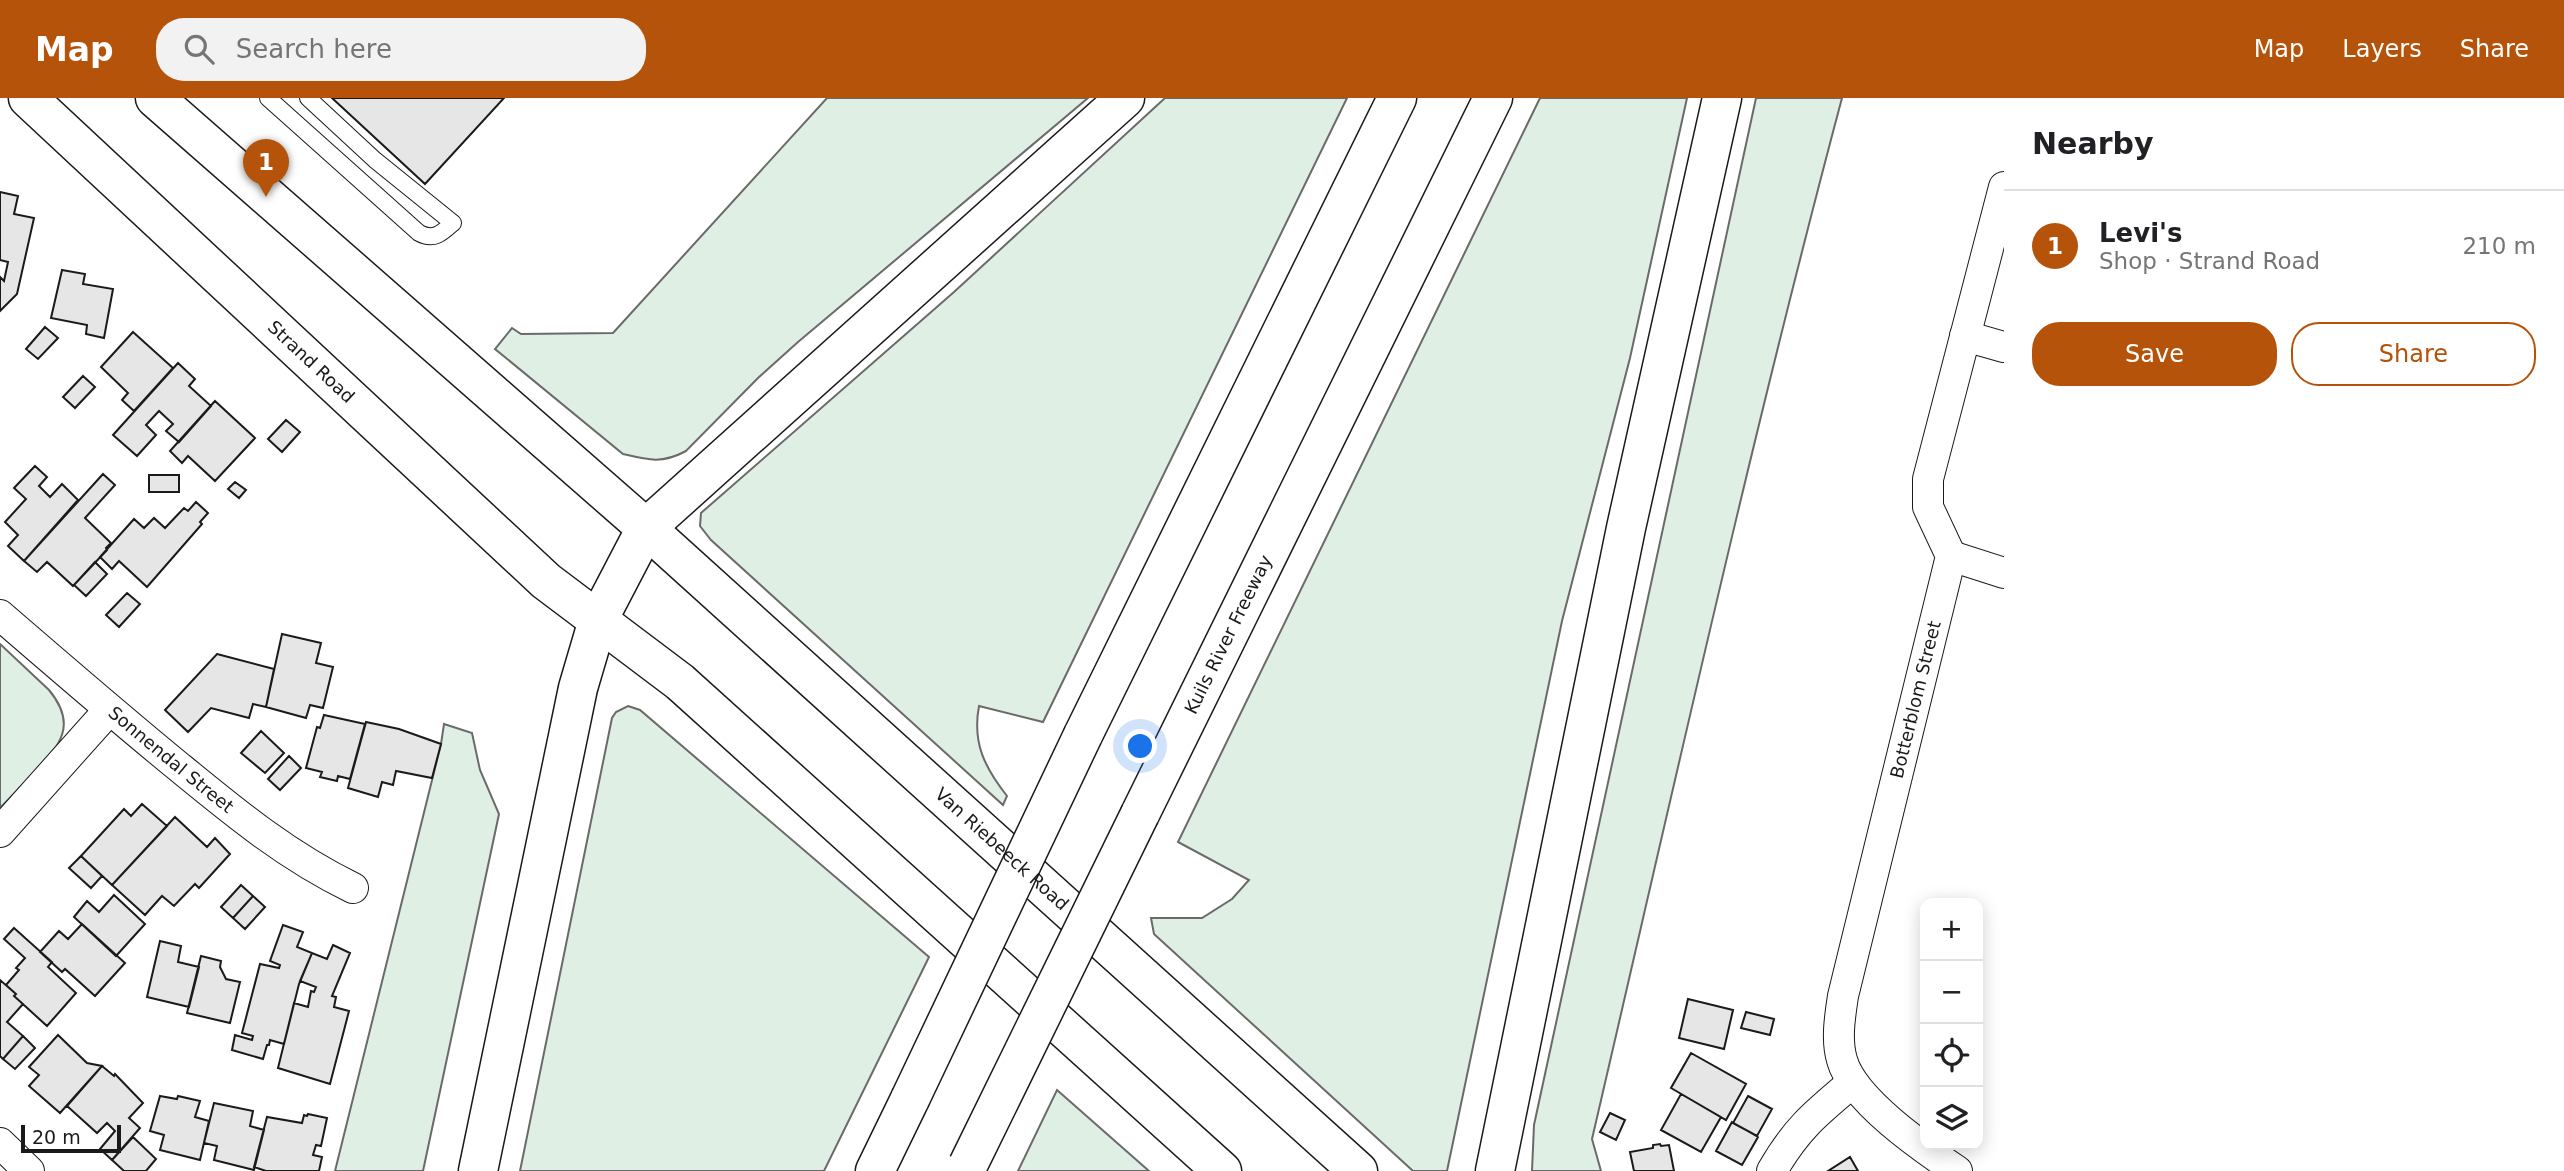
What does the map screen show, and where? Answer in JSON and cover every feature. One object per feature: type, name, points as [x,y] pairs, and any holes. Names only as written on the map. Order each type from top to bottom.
[{"type":"main road","name":"Strand Road","points":[[28,98],[546,581],[598,620]]},
{"type":"main road","points":[[155,98],[646,528]]},
{"type":"main road","points":[[478,1171],[578,688],[598,620],[646,528],[1125,98]]},
{"type":"main road","points":[[875,1171],[1083,735],[1396,98]]},
{"type":"main road","name":"Kuils River Freeway","points":[[967,1168],[1493,98]]},
{"type":"main road","points":[[1495,1171],[1626,528],[1722,98]]},
{"type":"main road","name":"Van Riebeeck Road","points":[[646,528],[1358,1171]]},
{"type":"main road","points":[[598,620],[680,682],[1222,1171]]},
{"type":"street","points":[[2004,187],[1927,486],[1928,507],[1951,556],[2004,573]]},
{"type":"street","points":[[1965,336],[2004,347]]},
{"type":"street","name":"Botterblom Street","points":[[1951,556],[1839,1021],[1841,1058],[1852,1083],[1924,1149],[1957,1171]]},
{"type":"street","name":"Sonnendal Street","points":[[0,615],[109,710],[253,828],[313,869],[352,888]]},
{"type":"street","points":[[0,832],[109,710]]},
{"type":"street","points":[[1772,1171],[1793,1137],[1810,1118],[1852,1083]]},
{"type":"street","points":[[0,1143],[29,1171]]},
{"type":"lane","points":[[268,98],[419,233],[425,237],[436,237],[453,223],[375,160],[308,98]]},
{"type":"green space","points":[[827,98],[1088,98],[798,342],[686,451],[670,458],[655,460],[623,454],[495,349],[512,328],[521,334],[613,333]]},
{"type":"green space","points":[[1165,98],[1347,98],[1043,722],[979,706],[979,743],[992,775],[1007,796],[1003,805],[711,540],[700,526],[701,513],[954,292]]},
{"type":"green space","points":[[1540,98],[1687,98],[1630,358],[1562,621],[1447,1171],[1413,1171],[1154,934],[1151,918],[1202,918],[1232,899],[1249,880],[1178,842]]},
{"type":"green space","points":[[1756,98],[1842,98],[1744,487],[1592,1139],[1601,1171],[1532,1171],[1534,1125]]},
{"type":"green space","points":[[0,644],[49,690],[58,702],[64,724],[52,753],[0,808]]},
{"type":"green space","points":[[628,706],[640,710],[929,957],[824,1171],[520,1171],[612,718],[616,712]]},
{"type":"green space","points":[[444,724],[472,733],[480,770],[499,814],[423,1171],[335,1171],[441,744]]},
{"type":"green space","points":[[1057,1090],[1149,1171],[1018,1171]]},
{"type":"building","points":[[332,98],[504,98],[425,184]]},
{"type":"building","points":[[0,192],[18,196],[14,214],[34,218],[17,294],[0,311],[0,277],[4,281],[8,262],[0,260]]},
{"type":"building","points":[[62,270],[85,274],[83,284],[113,289],[104,338],[86,334],[87,325],[51,318]]},
{"type":"building","points":[[45,327],[58,338],[38,359],[26,349]]},
{"type":"building","points":[[133,332],[173,368],[134,411],[122,400],[128,393],[101,367]]},
{"type":"building","points":[[178,363],[195,379],[189,386],[211,406],[179,442],[166,431],[173,424],[159,411],[146,425],[156,435],[137,456],[113,435]]},
{"type":"building","points":[[83,376],[95,387],[75,408],[63,397]]},
{"type":"building","points":[[215,401],[255,438],[215,481],[188,456],[182,463],[170,451]]},
{"type":"building","points":[[286,420],[300,432],[282,452],[268,439]]},
{"type":"building","points":[[35,466],[47,477],[39,486],[50,497],[62,484],[78,500],[24,561],[8,546],[18,535],[5,522],[26,499],[14,488]]},
{"type":"building","points":[[103,474],[115,485],[85,518],[111,543],[107,550],[73,586],[47,562],[37,572],[24,561]]},
{"type":"building","points":[[149,475],[179,475],[179,492],[149,492]]},
{"type":"building","points":[[235,482],[246,490],[239,498],[228,489]]},
{"type":"building","points":[[196,502],[208,513],[200,522],[202,524],[147,587],[119,561],[112,569],[100,557],[134,519],[144,528],[154,518],[165,528],[184,508],[188,511]]},
{"type":"building","points":[[95,562],[107,574],[86,596],[74,585]]},
{"type":"building","points":[[127,593],[140,604],[119,627],[106,615]]},
{"type":"building","points":[[282,634],[321,643],[316,663],[333,667],[323,708],[310,705],[306,718],[266,707]]},
{"type":"building","points":[[217,654],[274,669],[266,707],[253,704],[249,718],[211,708],[188,732],[165,710]]},
{"type":"building","points":[[324,715],[365,724],[350,779],[338,776],[337,781],[320,777],[322,772],[306,768],[317,727],[320,728]]},
{"type":"building","points":[[366,722],[399,729],[441,744],[432,778],[396,771],[393,785],[382,782],[378,797],[348,788]]},
{"type":"building","points":[[261,731],[284,753],[265,773],[241,753]]},
{"type":"building","points":[[289,756],[301,768],[280,790],[268,779]]},
{"type":"building","points":[[142,804],[167,826],[112,885],[81,856],[124,809],[131,816]]},
{"type":"building","points":[[175,817],[207,847],[215,838],[230,854],[199,888],[195,884],[174,906],[162,896],[145,915],[112,885]]},
{"type":"building","points":[[81,856],[102,876],[91,888],[69,868]]},
{"type":"building","points":[[241,885],[253,896],[233,918],[221,907]]},
{"type":"building","points":[[114,895],[145,924],[116,956],[74,917],[87,901],[99,912]]},
{"type":"building","points":[[253,896],[265,907],[245,929],[233,918]]},
{"type":"building","points":[[82,924],[125,963],[95,996],[65,969],[62,972],[40,952],[59,931],[68,939]]},
{"type":"building","points":[[283,925],[303,932],[297,947],[312,953],[299,984],[284,1044],[270,1040],[263,1059],[232,1050],[235,1035],[252,1040],[253,1036],[242,1033],[260,964],[279,968],[280,965],[270,961]]},
{"type":"building","points":[[14,928],[52,962],[48,967],[76,993],[47,1026],[14,996],[16,994],[6,985],[25,958],[4,939]]},
{"type":"building","points":[[160,941],[181,946],[178,962],[199,967],[189,1007],[147,997]]},
{"type":"building","points":[[333,945],[350,953],[332,996],[336,997],[334,1007],[349,1011],[330,1084],[278,1068],[294,1003],[308,1007],[311,991],[314,992],[316,987],[300,981],[312,953],[327,959]]},
{"type":"building","points":[[201,956],[221,961],[220,967],[226,979],[240,982],[230,1023],[187,1013]]},
{"type":"building","points":[[0,980],[23,1004],[7,1022],[23,1036],[3,1059],[0,1056]]},
{"type":"building","points":[[1688,999],[1733,1010],[1724,1049],[1679,1038]]},
{"type":"building","points":[[1746,1012],[1774,1019],[1770,1035],[1741,1028]]},
{"type":"building","points":[[58,1035],[87,1063],[102,1066],[60,1113],[29,1086],[39,1075],[29,1067]]},
{"type":"building","points":[[23,1036],[35,1048],[15,1069],[3,1059]]},
{"type":"building","points":[[1691,1053],[1746,1084],[1726,1120],[1671,1088]]},
{"type":"building","points":[[102,1066],[114,1076],[115,1074],[143,1103],[129,1118],[140,1128],[112,1160],[100,1149],[115,1131],[107,1123],[97,1133],[67,1106]]},
{"type":"building","points":[[1681,1094],[1721,1117],[1701,1152],[1661,1130]]},
{"type":"building","points":[[160,1096],[177,1099],[178,1096],[200,1101],[195,1117],[209,1121],[200,1160],[160,1150],[164,1135],[150,1131]]},
{"type":"building","points":[[1748,1096],[1772,1109],[1757,1136],[1733,1123]]},
{"type":"building","points":[[214,1103],[253,1111],[250,1126],[264,1130],[254,1170],[214,1160],[217,1146],[204,1143]]},
{"type":"building","points":[[1610,1113],[1625,1120],[1616,1140],[1600,1132]]},
{"type":"building","points":[[304,1115],[327,1118],[321,1146],[316,1145],[313,1155],[322,1157],[319,1171],[266,1171],[254,1167],[267,1117],[302,1123]]},
{"type":"building","points":[[1732,1122],[1758,1137],[1742,1165],[1716,1151]]},
{"type":"building","points":[[133,1137],[156,1159],[146,1171],[124,1171],[112,1160]]},
{"type":"building","points":[[1660,1144],[1669,1145],[1674,1171],[1634,1171],[1630,1152]]},
{"type":"building","points":[[1850,1157],[1858,1171],[1828,1171]]},
{"type":"place","name":"Levi's","points":[[266,197]]}]
